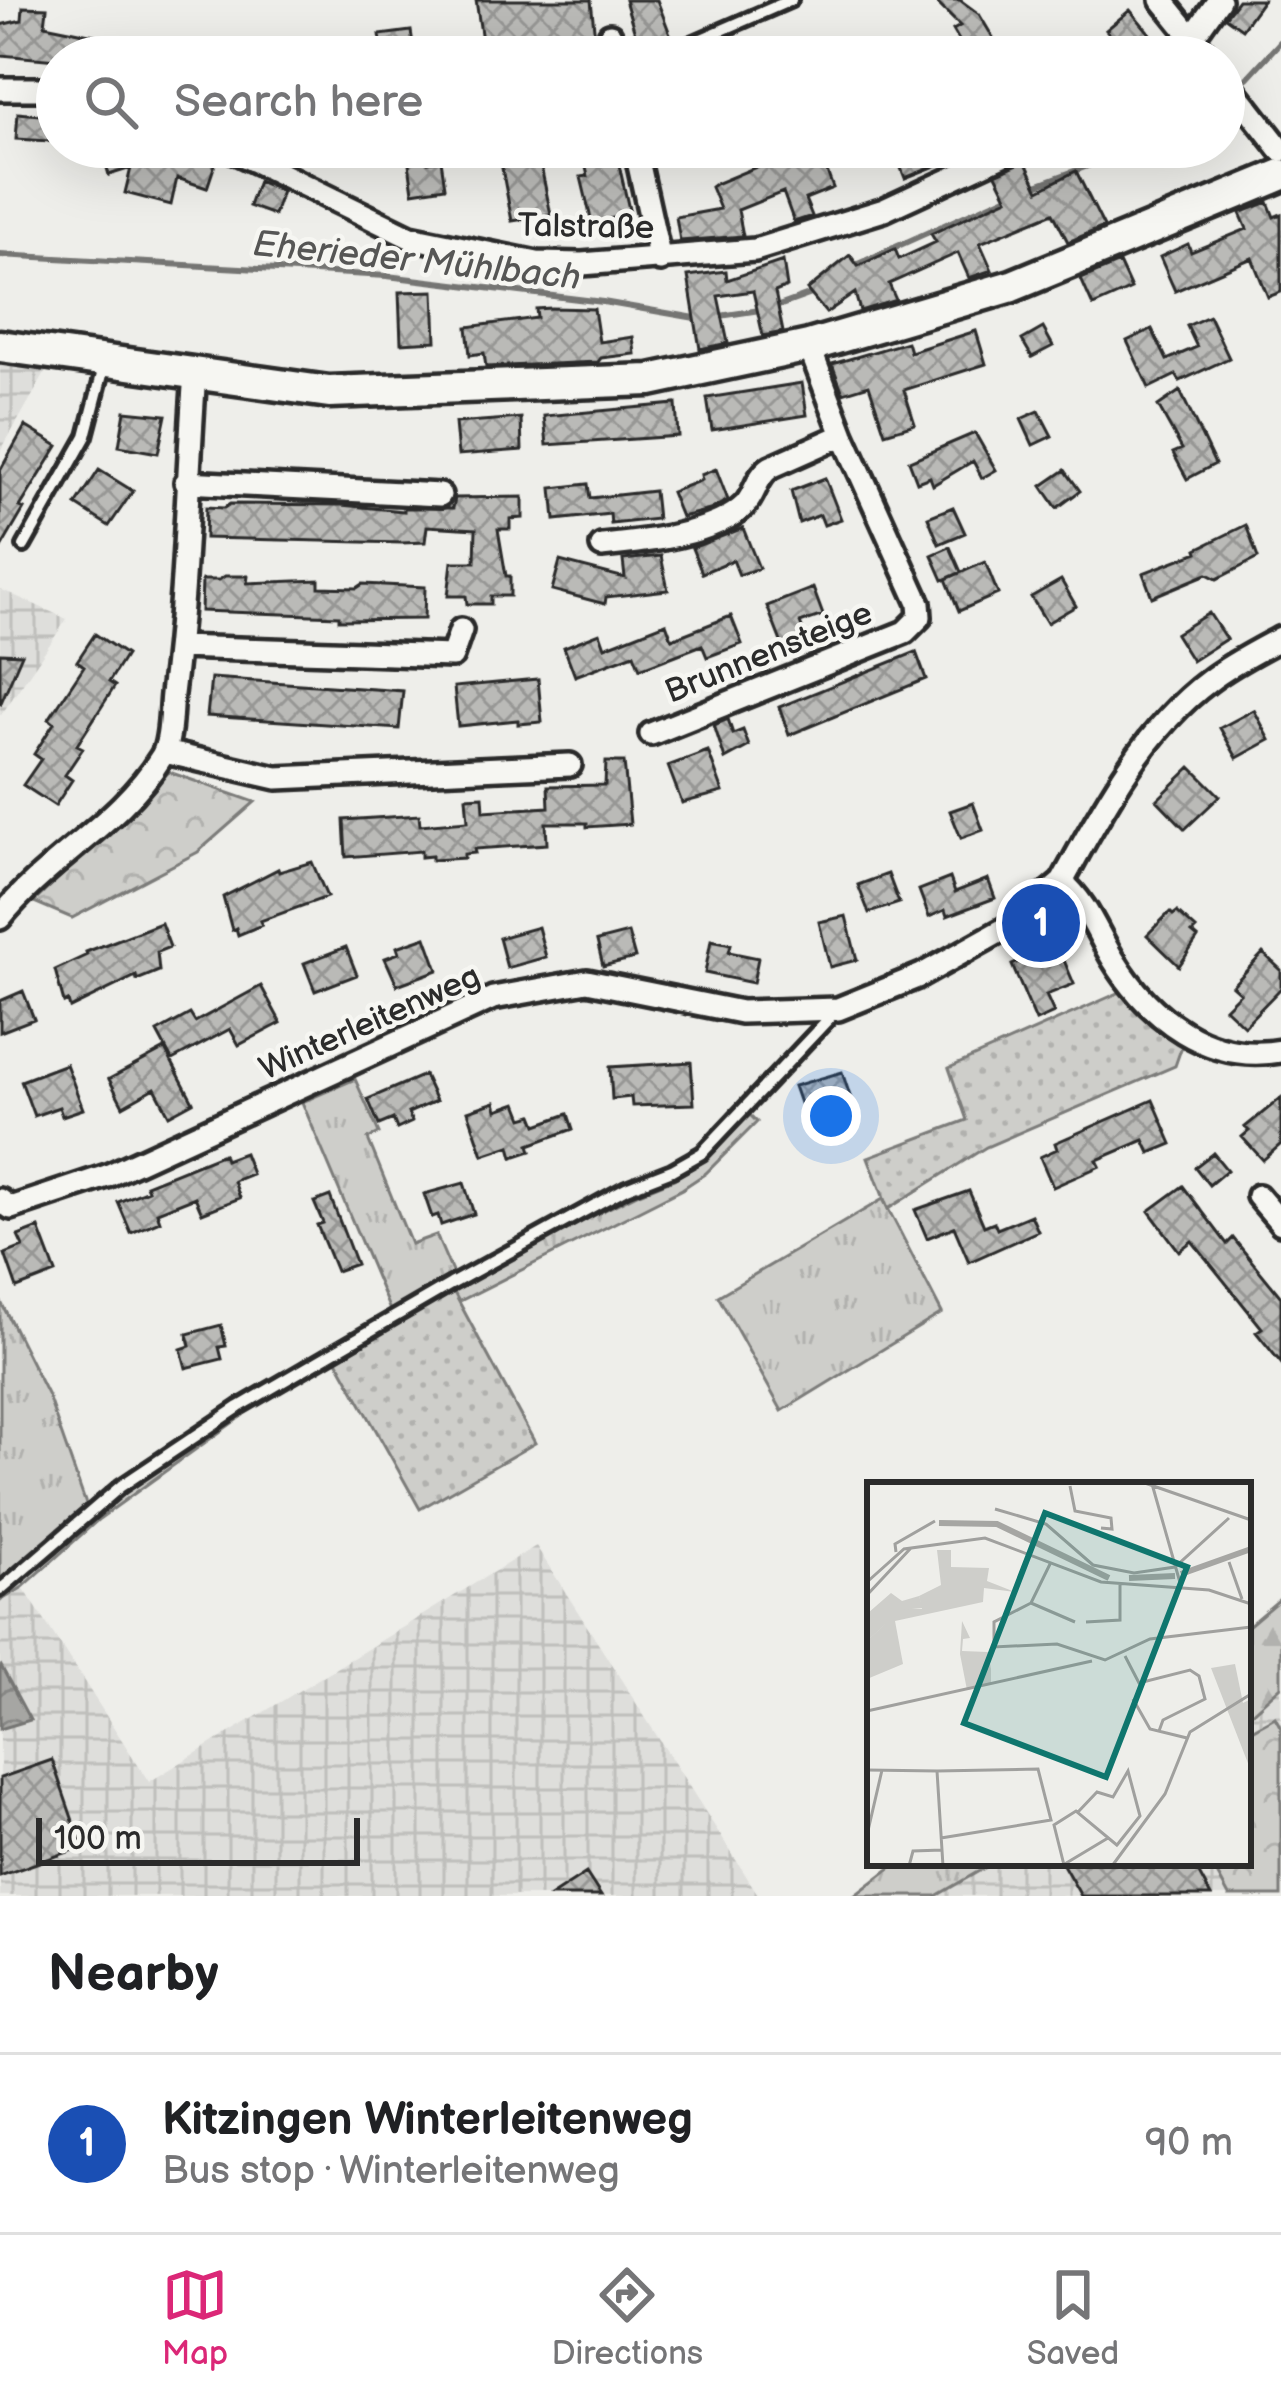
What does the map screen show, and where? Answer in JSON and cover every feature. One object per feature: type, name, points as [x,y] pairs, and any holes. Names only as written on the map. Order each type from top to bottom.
[{"type":"main road","points":[[0,346],[329,392],[650,380],[808,346],[1012,286],[1281,175]]},
{"type":"street","points":[[1162,0],[1192,36]]},
{"type":"street","points":[[1194,36],[1219,0]]},
{"type":"street","points":[[0,89],[36,89]]},
{"type":"street","points":[[1245,104],[1281,150]]},
{"type":"street","name":"Talstraße","points":[[269,168],[410,237],[537,263],[660,260],[755,250],[863,217],[973,168]]},
{"type":"street","points":[[640,168],[660,260]]},
{"type":"street","name":"Brunnensteige","points":[[651,734],[915,626],[920,616],[920,603],[842,435],[808,346]]},
{"type":"street","points":[[3,910],[127,800],[165,752],[178,647],[195,373]]},
{"type":"street","points":[[602,546],[677,537],[734,513],[749,500],[762,473],[842,435]]},
{"type":"street","points":[[186,482],[440,495]]},
{"type":"street","points":[[178,647],[452,656],[460,630]]},
{"type":"street","name":"Winterleitenweg","points":[[4,1210],[107,1176],[494,998],[587,982],[741,1012],[838,1009],[922,976],[1008,927],[1062,882],[1113,793],[1160,729],[1210,680],[1281,638]]},
{"type":"street","points":[[165,752],[277,778],[570,765]]},
{"type":"street","points":[[1062,882],[1086,908],[1130,984],[1176,1028],[1226,1052],[1281,1052]]},
{"type":"street","points":[[1258,1196],[1281,1223]]},
{"type":"lane","points":[[708,36],[791,0]]},
{"type":"lane","points":[[24,546],[86,436],[106,359]]},
{"type":"lane","points":[[0,1590],[139,1472],[238,1407],[509,1252],[702,1153],[838,1009]]},
{"type":"shaded area","points":[[0,358],[29,360],[47,370],[0,452]]},
{"type":"shaded area","points":[[0,589],[67,619],[1,715],[0,715]]},
{"type":"shaded area","points":[[536,1546],[759,1896],[0,1896],[0,1601],[23,1587],[149,1782]]},
{"type":"shaded area","points":[[1281,1685],[1281,1896],[931,1896],[986,1866],[1251,1866],[1251,1711]]},
{"type":"green space","points":[[169,772],[255,802],[198,852],[72,918],[34,902]]},
{"type":"green space","points":[[1125,990],[1144,1014],[1183,1043],[1175,1066],[986,1147],[888,1209],[868,1157],[967,1120],[949,1068]]},
{"type":"green space","points":[[355,1079],[379,1133],[368,1139],[411,1244],[436,1235],[455,1279],[392,1315],[302,1102]]},
{"type":"green space","points":[[750,1115],[757,1122],[706,1173],[682,1189],[458,1302],[451,1287],[674,1179],[701,1163]]},
{"type":"green space","points":[[883,1199],[942,1313],[782,1411],[718,1296]]},
{"type":"green space","points":[[451,1287],[535,1443],[420,1509],[333,1353]]},
{"type":"green space","points":[[0,1300],[48,1396],[89,1513],[0,1587]]},
{"type":"green space","points":[[235,1412],[242,1416],[99,1519],[23,1587],[0,1601],[0,1592],[122,1487]]},
{"type":"green space","points":[[1281,1598],[1281,1686],[1251,1713],[1251,1623]]},
{"type":"green space","points":[[1275,1717],[1281,1728],[1281,1896],[1229,1896],[1213,1866],[1251,1866],[1251,1730]]},
{"type":"green space","points":[[893,1866],[988,1866],[936,1896],[854,1896]]},
{"type":"water","points":[[0,1667],[30,1720],[0,1729]]},
{"type":"building","points":[[476,0],[591,0],[595,36],[481,36]]},
{"type":"building","points":[[625,0],[657,0],[670,34],[636,36]]},
{"type":"building","points":[[934,0],[960,0],[979,14],[992,36],[956,36],[953,30],[960,26]]},
{"type":"building","points":[[1238,0],[1263,0],[1242,29],[1225,17]]},
{"type":"building","points":[[23,7],[47,8],[45,25],[99,36],[36,36],[36,58],[0,55],[0,25],[22,20]]},
{"type":"building","points":[[1130,10],[1152,36],[1111,36],[1106,30]]},
{"type":"building","points":[[411,31],[412,36],[380,36]]},
{"type":"building","points":[[18,113],[36,115],[36,140],[16,139]]},
{"type":"building","points":[[131,168],[214,168],[207,188],[177,178],[171,205],[125,193]]},
{"type":"building","points":[[410,168],[442,168],[445,187],[413,192]]},
{"type":"building","points":[[502,168],[541,168],[551,215],[512,221]]},
{"type":"building","points":[[586,168],[620,168],[630,214],[592,223],[581,177],[588,176]]},
{"type":"building","points":[[754,168],[826,168],[833,188],[805,199],[812,216],[794,222],[783,192],[738,210],[743,236],[680,241],[676,217],[720,209],[711,187]]},
{"type":"building","points":[[901,168],[930,168],[905,178]]},
{"type":"building","points":[[1028,168],[1039,190],[1076,171],[1104,227],[1068,242],[1053,213],[980,243],[992,270],[969,278],[958,253],[889,284],[896,300],[860,311],[855,293],[826,313],[807,290],[850,255],[858,266],[895,249],[899,259],[936,242],[931,234],[1008,198],[996,174]]},
{"type":"building","points":[[258,181],[282,191],[274,215],[249,206]]},
{"type":"building","points":[[1268,202],[1274,217],[1281,214],[1281,292],[1268,297],[1252,258],[1175,291],[1160,257],[1188,244],[1191,252],[1247,229],[1240,213]]},
{"type":"building","points":[[783,261],[787,287],[775,292],[783,332],[763,336],[753,291],[718,296],[728,343],[700,349],[688,276],[726,271],[727,280]]},
{"type":"building","points":[[1119,263],[1131,289],[1093,306],[1081,279]]},
{"type":"building","points":[[434,291],[436,341],[401,343],[399,292]]},
{"type":"building","points":[[536,309],[594,309],[599,342],[633,337],[635,354],[598,362],[486,367],[484,353],[470,355],[467,327],[537,318]]},
{"type":"building","points":[[1209,316],[1229,358],[1180,381],[1176,375],[1149,388],[1127,341],[1152,329],[1167,360],[1197,347],[1187,326]]},
{"type":"building","points":[[1043,328],[1053,346],[1032,357],[1022,340]]},
{"type":"building","points":[[976,331],[986,364],[904,390],[915,424],[885,433],[869,385],[843,393],[832,364],[907,342],[910,352]]},
{"type":"building","points":[[802,383],[807,415],[712,430],[707,398]]},
{"type":"building","points":[[1180,391],[1215,464],[1187,479],[1173,453],[1182,449],[1158,406]]},
{"type":"building","points":[[676,404],[678,436],[547,445],[544,416]]},
{"type":"building","points":[[125,411],[166,415],[158,453],[119,446]]},
{"type":"building","points":[[1039,411],[1052,436],[1033,445],[1021,419]]},
{"type":"building","points":[[521,418],[522,450],[458,455],[455,423]]},
{"type":"building","points":[[25,426],[58,446],[0,550],[0,471]]},
{"type":"building","points":[[975,433],[996,470],[982,478],[973,461],[933,485],[930,477],[917,482],[909,461]]},
{"type":"building","points":[[716,469],[728,500],[681,517],[671,492]]},
{"type":"building","points":[[99,470],[133,491],[109,526],[76,505]]},
{"type":"building","points":[[1065,470],[1080,491],[1057,508],[1042,486]]},
{"type":"building","points":[[825,478],[841,519],[824,525],[820,515],[799,523],[791,491]]},
{"type":"building","points":[[588,484],[590,498],[654,491],[657,519],[611,524],[610,514],[555,520],[552,488]]},
{"type":"building","points":[[523,497],[523,518],[510,519],[510,529],[498,529],[510,596],[491,596],[491,604],[467,604],[466,596],[448,596],[452,562],[475,562],[476,529],[427,526],[425,542],[402,543],[205,538],[206,507],[341,505],[404,511],[453,508],[455,498]]},
{"type":"building","points":[[953,507],[965,533],[939,544],[928,517]]},
{"type":"building","points":[[1246,525],[1258,558],[1217,579],[1207,574],[1152,597],[1143,573],[1198,552]]},
{"type":"building","points":[[743,528],[759,568],[739,575],[733,560],[702,573],[692,548]]},
{"type":"building","points":[[950,547],[961,572],[943,580],[932,555]]},
{"type":"building","points":[[661,556],[668,590],[606,597],[605,604],[552,590],[560,561],[625,578],[623,560]]},
{"type":"building","points":[[985,562],[998,594],[959,611],[946,579]]},
{"type":"building","points":[[248,576],[247,583],[319,580],[319,587],[425,587],[424,619],[339,620],[339,616],[201,611],[202,580]]},
{"type":"building","points":[[1061,580],[1076,606],[1047,623],[1031,597]]},
{"type":"building","points":[[813,588],[823,615],[800,623],[808,643],[785,652],[767,606]]},
{"type":"building","points":[[1209,613],[1226,639],[1192,661],[1175,634]]},
{"type":"building","points":[[731,616],[742,644],[707,657],[702,645],[640,669],[634,654],[575,676],[564,647],[600,633],[605,647],[666,623],[672,639]]},
{"type":"building","points":[[95,634],[126,655],[109,682],[115,686],[77,745],[83,748],[65,775],[72,780],[55,806],[23,785],[41,759],[34,754],[54,723],[49,719],[84,666],[77,661]]},
{"type":"building","points":[[916,652],[926,679],[789,735],[779,707]]},
{"type":"building","points":[[0,653],[22,654],[0,705]]},
{"type":"building","points":[[211,678],[403,691],[399,729],[207,716]]},
{"type":"building","points":[[538,679],[542,722],[458,726],[454,687]]},
{"type":"building","points":[[1254,710],[1270,740],[1237,758],[1220,728]]},
{"type":"building","points":[[728,719],[733,734],[743,730],[749,746],[725,759],[714,725]]},
{"type":"building","points":[[708,751],[723,792],[682,803],[668,766]]},
{"type":"building","points":[[606,762],[624,762],[630,824],[546,823],[547,844],[474,849],[475,853],[464,854],[464,858],[432,860],[432,856],[421,857],[421,851],[346,857],[344,820],[419,815],[420,825],[468,821],[466,797],[483,796],[484,811],[549,807],[548,786],[605,785]]},
{"type":"building","points":[[1191,767],[1220,796],[1185,829],[1157,800]]},
{"type":"building","points":[[973,803],[983,830],[961,838],[950,811]]},
{"type":"building","points":[[312,862],[327,897],[260,921],[262,925],[238,935],[236,928],[232,930],[223,897],[278,869]]},
{"type":"building","points":[[888,874],[899,903],[869,913],[858,885]]},
{"type":"building","points":[[950,878],[955,892],[988,879],[995,898],[947,916],[945,910],[929,917],[919,890]]},
{"type":"building","points":[[1170,912],[1177,912],[1196,929],[1192,933],[1198,938],[1179,966],[1147,935]]},
{"type":"building","points":[[846,916],[857,960],[830,967],[819,922]]},
{"type":"building","points":[[161,923],[170,947],[157,952],[159,971],[137,980],[136,976],[70,1008],[68,1001],[64,1003],[55,970],[86,952]]},
{"type":"building","points":[[538,927],[546,957],[507,968],[499,938]]},
{"type":"building","points":[[628,933],[635,958],[603,966],[597,941]]},
{"type":"building","points":[[426,937],[438,970],[397,985],[385,958],[399,953],[397,947]]},
{"type":"building","points":[[711,940],[731,944],[729,952],[758,958],[753,983],[705,973]]},
{"type":"building","points":[[346,947],[357,975],[315,991],[304,963]]},
{"type":"building","points":[[1060,951],[1074,984],[1046,995],[1054,1013],[1036,1021],[1012,965],[1030,957],[1032,963]]},
{"type":"building","points":[[1263,953],[1281,970],[1281,988],[1244,1026],[1225,1008],[1240,993],[1232,986]]},
{"type":"building","points":[[261,986],[281,1023],[239,1045],[230,1029],[172,1060],[157,1032],[190,1014],[195,1022]]},
{"type":"building","points":[[23,991],[34,1019],[0,1032],[0,1001]]},
{"type":"building","points":[[165,1049],[193,1102],[169,1115],[155,1088],[123,1106],[109,1079]]},
{"type":"building","points":[[691,1062],[694,1104],[632,1106],[631,1097],[612,1099],[610,1067]]},
{"type":"building","points":[[66,1064],[83,1109],[62,1116],[59,1107],[34,1116],[21,1081]]},
{"type":"building","points":[[842,1072],[858,1120],[810,1132],[794,1086]]},
{"type":"building","points":[[424,1075],[436,1101],[408,1113],[412,1122],[397,1129],[393,1119],[379,1125],[368,1099]]},
{"type":"building","points":[[1281,1098],[1281,1144],[1263,1160],[1242,1137],[1249,1131],[1245,1127]]},
{"type":"building","points":[[1153,1100],[1172,1144],[1150,1153],[1144,1140],[1097,1160],[1100,1166],[1053,1187],[1040,1157],[1057,1149],[1055,1143]]},
{"type":"building","points":[[495,1102],[497,1110],[517,1103],[523,1118],[533,1115],[537,1125],[568,1114],[573,1129],[529,1145],[531,1151],[513,1157],[510,1146],[483,1155],[468,1111]]},
{"type":"building","points":[[244,1153],[252,1174],[234,1181],[240,1198],[202,1213],[195,1197],[157,1212],[160,1221],[131,1233],[118,1202],[148,1190],[146,1185],[223,1154],[225,1160]]},
{"type":"building","points":[[1213,1153],[1227,1170],[1209,1185],[1195,1167]]},
{"type":"building","points":[[464,1183],[474,1214],[441,1225],[438,1215],[432,1217],[424,1194]]},
{"type":"building","points":[[1183,1186],[1227,1244],[1233,1238],[1281,1297],[1281,1363],[1256,1332],[1262,1328],[1192,1241],[1179,1251],[1149,1211]]},
{"type":"building","points":[[969,1191],[984,1226],[994,1222],[997,1229],[1031,1215],[1038,1231],[969,1262],[954,1227],[927,1238],[915,1210]]},
{"type":"building","points":[[330,1196],[356,1264],[336,1271],[317,1225],[323,1223],[314,1202]]},
{"type":"building","points":[[39,1228],[56,1273],[17,1288],[5,1254],[23,1247],[18,1236]]},
{"type":"building","points":[[221,1325],[226,1346],[219,1347],[222,1359],[186,1368],[181,1349],[190,1346],[187,1334]]},
{"type":"building","points":[[52,1760],[82,1847],[0,1876],[0,1778]]},
{"type":"building","points":[[1064,1866],[1195,1866],[1211,1896],[1081,1896]]},
{"type":"building","points":[[586,1873],[601,1896],[551,1896]]},
{"type":"waterway","name":"Eherieder Mühlbach","points":[[1247,78],[1281,41]]},
{"type":"waterway","name":"Eherieder Mühlbach","points":[[1031,187],[1082,168]]},
{"type":"waterway","name":"Eherieder Mühlbach","points":[[858,264],[1013,194]]},
{"type":"waterway","name":"Eherieder Mühlbach","points":[[0,255],[387,276],[701,319]]},
{"type":"waterway","name":"Eherieder Mühlbach","points":[[773,308],[817,292]]},
{"type":"waterway","name":"Eherieder Mühlbach","points":[[720,316],[760,310]]},
{"type":"place","name":"Kitzingen Winterleitenweg","points":[[1041,923]]}]
